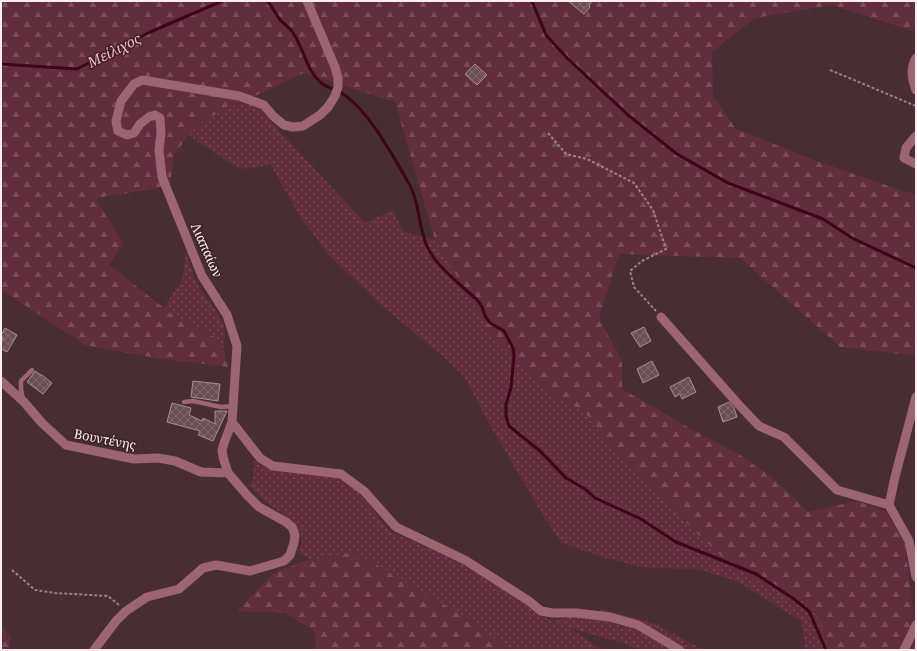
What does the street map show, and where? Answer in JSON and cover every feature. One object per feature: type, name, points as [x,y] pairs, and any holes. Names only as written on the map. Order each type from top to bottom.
[{"type":"street","name":"Λιαπαίων","points":[[94,650],[116,621],[126,611],[147,597],[179,589],[203,568],[216,565],[250,571],[284,561],[290,555],[294,543],[295,535],[292,527],[259,507],[228,473],[222,450],[232,422],[237,346],[227,315],[202,276],[162,178],[159,150],[161,133],[160,118],[155,115],[149,117],[140,124],[134,133],[127,135],[118,132],[116,121],[121,101],[134,84],[142,80],[239,96],[264,105],[273,116],[284,125],[293,127],[303,126],[328,108],[338,87],[338,78],[335,67],[307,1]]},
{"type":"street","points":[[916,58],[912,71],[913,82],[916,90]]},
{"type":"street","points":[[916,136],[906,148],[904,158],[916,164]]},
{"type":"street","points":[[661,316],[739,405],[760,426],[784,437],[836,490],[889,505]]},
{"type":"street","name":"Βουντένης","points":[[1,381],[66,445],[134,459],[158,458],[175,461],[201,472],[228,473]]},
{"type":"street","points":[[916,397],[894,477],[889,505],[909,541],[916,577]]},
{"type":"street","points":[[232,422],[260,458],[273,466],[341,474],[364,490],[396,528],[465,560],[529,601],[541,611],[610,617],[638,625],[680,650]]},
{"type":"street","points":[[904,650],[916,625]]},
{"type":"lane","points":[[24,402],[21,389],[22,381],[32,370]]},
{"type":"lane","points":[[184,402],[193,401],[221,407],[233,406]]},
{"type":"path","points":[[830,70],[916,106]]},
{"type":"path","points":[[548,133],[566,154],[587,159],[634,183],[652,210],[666,249],[642,261],[630,271],[634,288],[661,316]]},
{"type":"path","points":[[12,570],[35,590],[55,593],[108,596],[126,611]]},
{"type":"green space","points":[[1,1],[916,1],[916,32],[832,5],[755,18],[712,52],[713,96],[736,129],[814,160],[903,191],[916,194],[916,356],[840,347],[740,258],[619,254],[599,318],[622,361],[622,389],[740,455],[773,478],[808,512],[856,501],[886,511],[905,544],[916,633],[916,650],[829,650],[814,605],[737,571],[621,459],[586,414],[556,397],[500,348],[435,240],[395,102],[304,73],[206,119],[188,135],[174,156],[170,184],[155,189],[95,198],[123,243],[109,265],[173,315],[213,336],[223,345],[228,367],[155,358],[85,345],[5,292],[1,291]]},
{"type":"green space","points":[[244,101],[260,108],[279,131],[365,223],[393,210],[403,232],[435,240],[500,348],[556,397],[586,414],[621,459],[737,571],[814,605],[829,650],[805,650],[802,622],[737,581],[697,569],[646,568],[606,558],[562,543],[546,520],[494,432],[464,376],[387,310],[328,254],[299,215],[271,165],[240,169],[188,135],[206,119]]},
{"type":"green space","points":[[186,251],[192,270],[203,294],[222,321],[225,334],[223,345],[213,336],[173,315],[164,308],[182,280]]},
{"type":"green space","points":[[254,460],[269,469],[340,478],[358,492],[390,531],[463,564],[551,621],[604,610],[655,624],[703,650],[641,650],[626,644],[570,628],[602,650],[513,650],[465,617],[355,552],[312,560],[297,551],[302,544],[301,535],[294,522],[262,499],[249,485],[253,480]]},
{"type":"green space","points":[[355,552],[465,617],[513,650],[316,650],[315,632],[286,613],[237,611],[273,574],[304,561]]},
{"type":"green space","points":[[1,626],[10,636],[9,650],[1,650]]},
{"type":"building","points":[[568,1],[592,1],[589,6],[590,7],[584,14]]},
{"type":"building","points":[[475,64],[487,75],[477,85],[465,74]]},
{"type":"building","points":[[644,327],[651,341],[640,347],[631,333]]},
{"type":"building","points":[[5,328],[17,335],[7,352],[1,349],[1,342],[3,338],[1,335]]},
{"type":"building","points":[[652,361],[659,375],[643,383],[637,369]]},
{"type":"building","points":[[35,371],[52,383],[43,394],[27,382]]},
{"type":"building","points":[[689,377],[696,392],[682,399],[680,394],[675,397],[670,387]]},
{"type":"building","points":[[193,381],[220,384],[218,401],[191,397]]},
{"type":"building","points":[[729,402],[734,408],[737,417],[723,422],[718,407]]},
{"type":"building","points":[[172,403],[191,408],[189,415],[202,421],[203,418],[215,424],[215,411],[227,411],[213,441],[198,435],[200,431],[167,422]]},
{"type":"waterway","name":"Μείλιχος","points":[[1,64],[77,69],[150,32],[222,1]]},
{"type":"waterway","points":[[267,1],[281,21],[294,34],[312,73],[316,78],[323,84],[340,92],[355,104],[364,113],[380,135],[411,187],[423,236],[430,253],[442,268],[479,302],[490,323],[504,331],[513,348],[514,356],[511,388],[506,404],[506,416],[509,426],[540,451],[566,478],[585,489],[595,498],[641,519],[676,542],[756,574],[794,599],[809,611],[826,650]]},
{"type":"waterway","points":[[532,1],[546,35],[567,58],[628,115],[677,154],[728,183],[823,219],[852,238],[916,268]]}]
